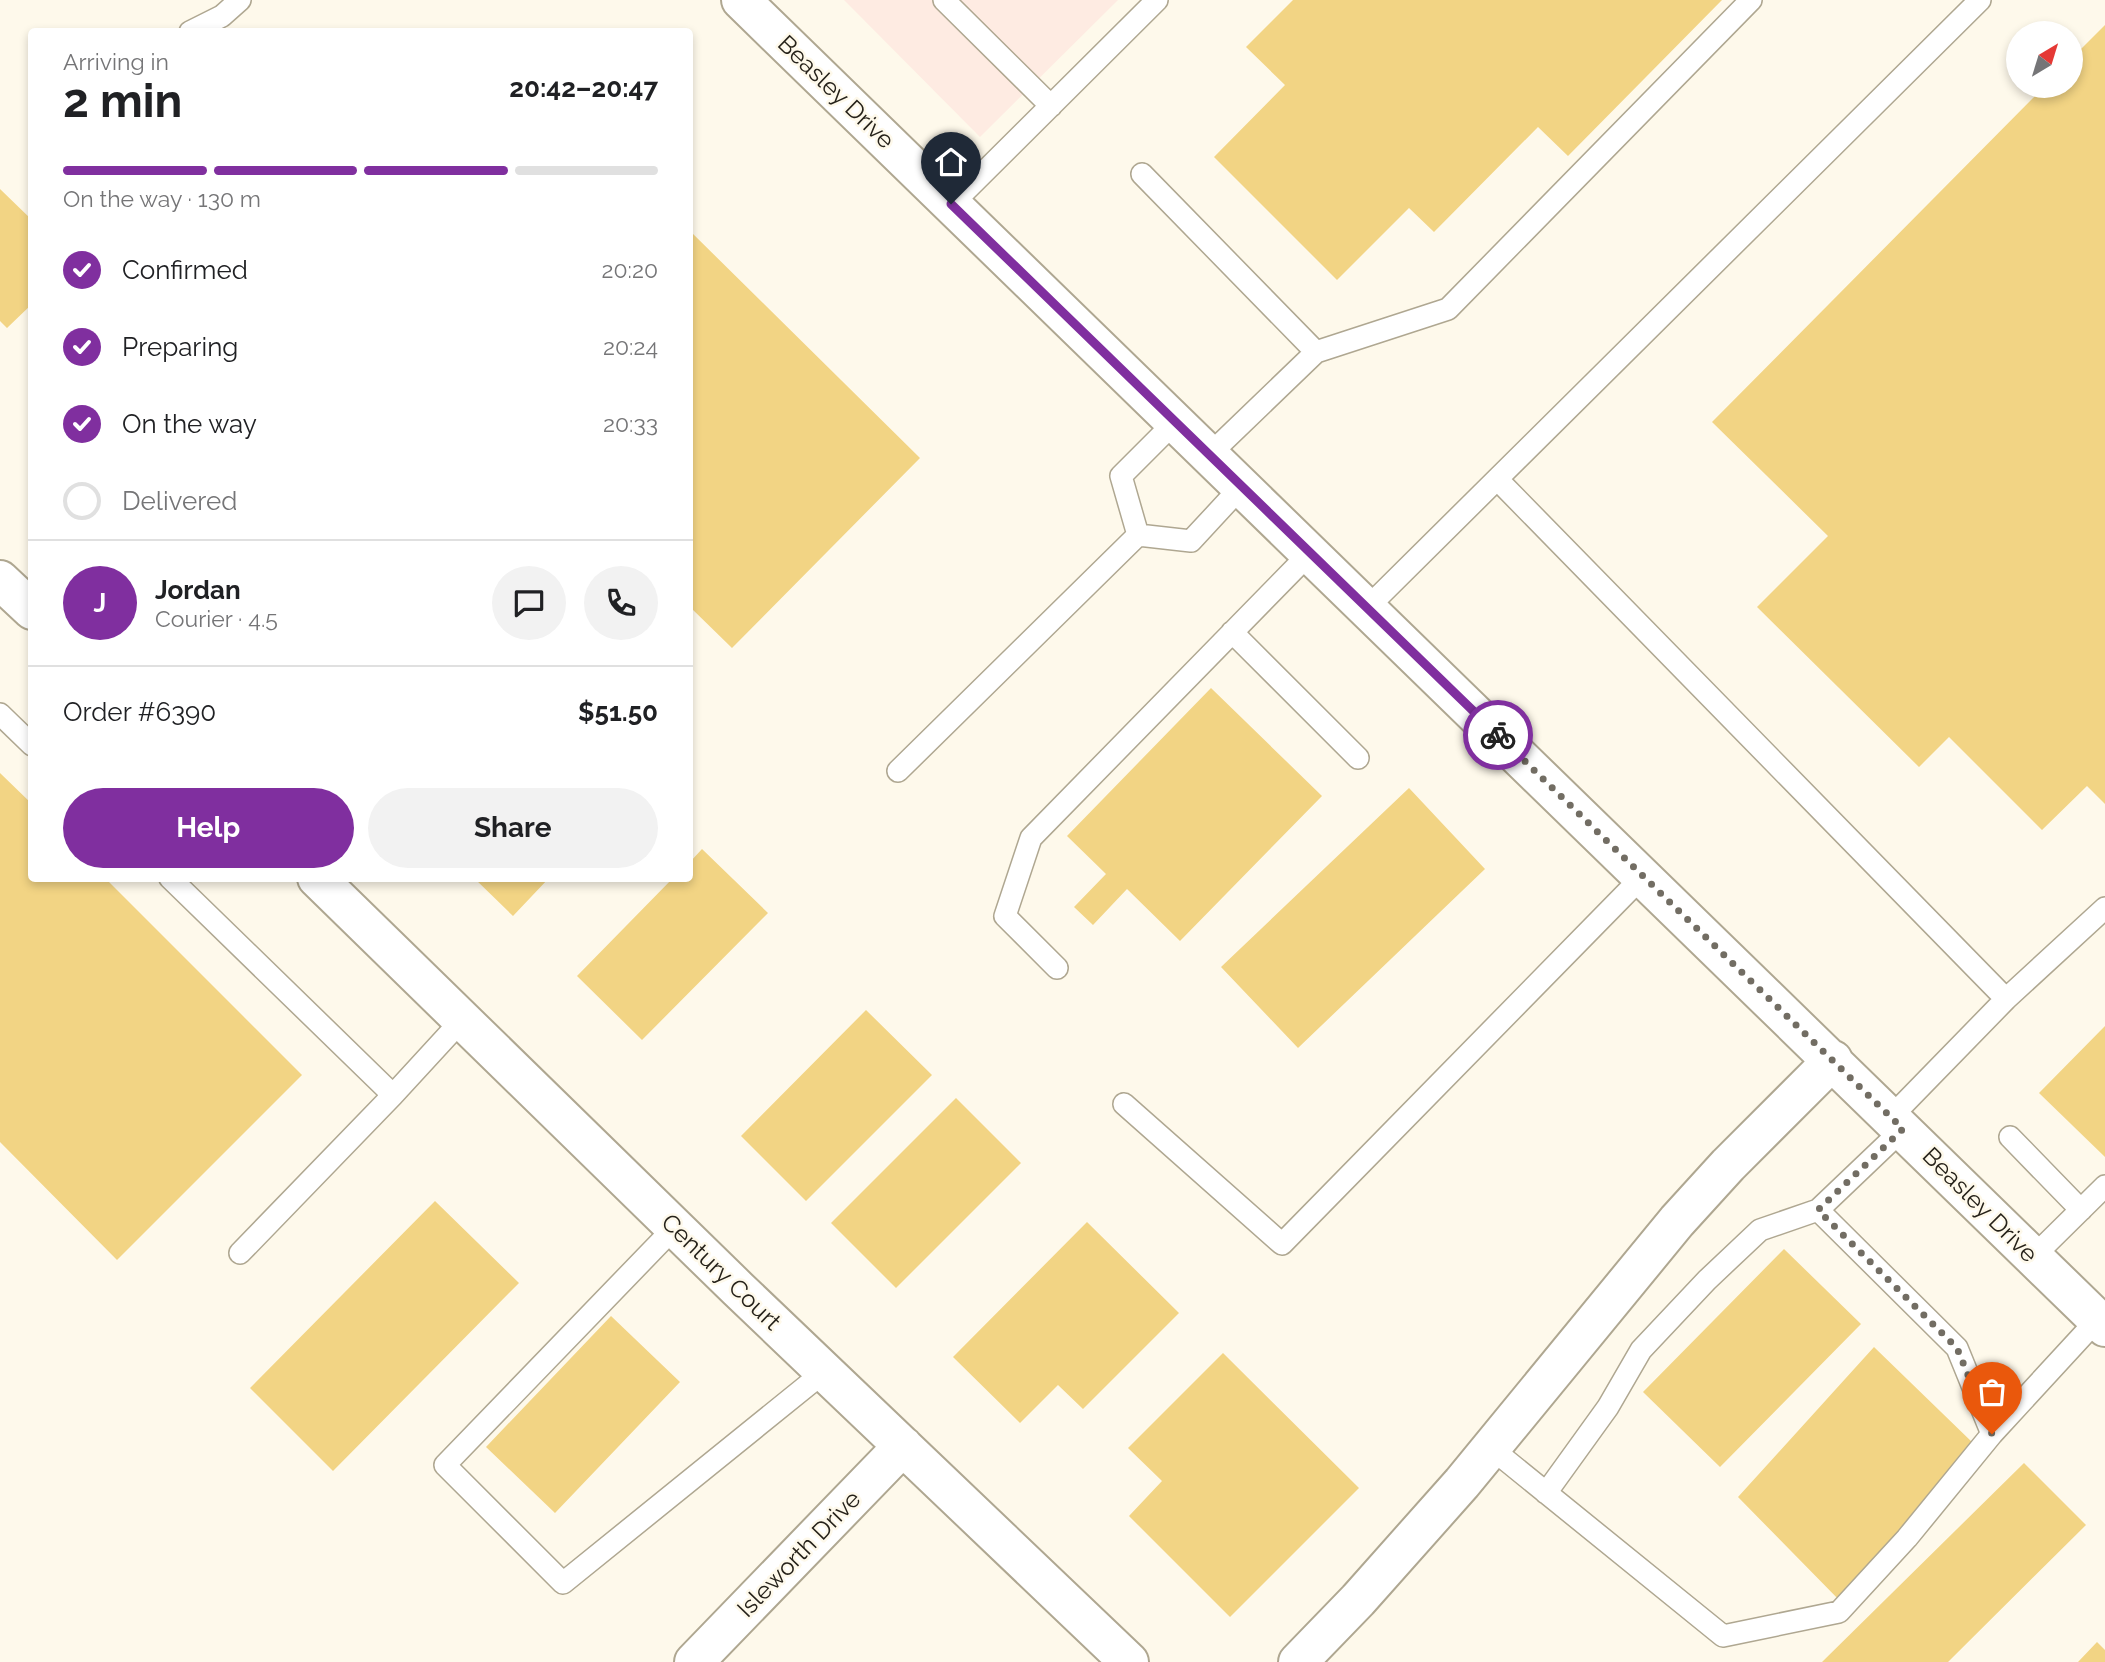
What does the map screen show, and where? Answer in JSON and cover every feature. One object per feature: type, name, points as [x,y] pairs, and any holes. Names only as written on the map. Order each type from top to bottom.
[{"type":"street","name":"Beasley Drive","points":[[741,0],[2101,1323]]},
{"type":"street","points":[[0,580],[28,606]]},
{"type":"street","name":"Century Court","points":[[321,882],[824,1372],[1129,1662]]},
{"type":"street","points":[[1298,1662],[1358,1600],[1490,1448],[1677,1222],[1728,1165],[1833,1060]]},
{"type":"street","name":"Isleworth Drive","points":[[694,1662],[903,1446]]},
{"type":"lane","points":[[198,28],[222,16],[240,0]]},
{"type":"lane","points":[[944,0],[1051,106]]},
{"type":"lane","points":[[951,204],[1157,0]]},
{"type":"lane","points":[[1209,455],[1316,352],[1448,309],[1751,0]]},
{"type":"lane","points":[[1367,608],[1980,0]]},
{"type":"lane","points":[[1142,174],[1316,352]]},
{"type":"lane","points":[[1138,534],[1121,476],[1175,422]]},
{"type":"lane","points":[[1497,479],[2006,999]]},
{"type":"lane","points":[[1138,534],[1191,541],[1242,486]]},
{"type":"lane","points":[[898,771],[1138,534]]},
{"type":"lane","points":[[1057,968],[1005,916],[1031,838],[1310,552]]},
{"type":"lane","points":[[1232,632],[1358,758]]},
{"type":"lane","points":[[0,714],[27,732]]},
{"type":"lane","points":[[1124,1104],[1282,1244],[1643,876]]},
{"type":"lane","points":[[174,882],[393,1095]]},
{"type":"lane","points":[[1546,1493],[1608,1407],[1641,1350],[1707,1280],[1760,1230],[1818,1210],[2006,999],[2105,908]]},
{"type":"lane","points":[[240,1253],[462,1020]]},
{"type":"lane","points":[[2010,1138],[2081,1210]]},
{"type":"lane","points":[[2033,1257],[2105,1186]]},
{"type":"lane","points":[[1818,1210],[1957,1348],[1992,1434]]},
{"type":"lane","points":[[674,1227],[445,1465],[563,1583],[824,1372]]},
{"type":"lane","points":[[1490,1448],[1723,1636],[1839,1612],[1907,1538],[1992,1434],[2101,1323]]},
{"type":"shaded area","points":[[844,0],[1118,0],[980,137]]},
{"type":"building","points":[[1293,0],[1722,0],[1568,156],[1538,127],[1434,232],[1409,208],[1337,280],[1214,157],[1285,85],[1246,47]]},
{"type":"building","points":[[2105,25],[2105,804],[2087,786],[2042,830],[1949,737],[1919,767],[1757,607],[1828,536],[1712,422],[2033,98],[2083,98],[2083,47]]},
{"type":"building","points":[[0,189],[28,216],[28,308],[7,328],[0,321]]},
{"type":"building","points":[[693,234],[920,458],[732,648],[693,610]]},
{"type":"building","points":[[1211,688],[1322,796],[1180,941],[1127,889],[1093,925],[1074,907],[1106,874],[1067,836]]},
{"type":"building","points":[[0,773],[28,800],[28,882],[109,882],[302,1075],[117,1260],[0,1142]]},
{"type":"building","points":[[1409,788],[1485,869],[1298,1048],[1221,967]]},
{"type":"building","points":[[702,849],[768,913],[642,1040],[577,976],[669,882],[693,882],[693,859]]},
{"type":"building","points":[[478,882],[545,882],[513,916]]},
{"type":"building","points":[[866,1010],[932,1075],[806,1201],[741,1136]]},
{"type":"building","points":[[2105,1026],[2105,1157],[2039,1093]]},
{"type":"building","points":[[956,1098],[1021,1163],[896,1288],[831,1223]]},
{"type":"building","points":[[435,1201],[519,1283],[333,1471],[250,1388]]},
{"type":"building","points":[[1087,1222],[1179,1313],[1083,1409],[1058,1385],[1020,1423],[953,1357]]},
{"type":"building","points":[[1784,1249],[1861,1324],[1720,1467],[1643,1392]]},
{"type":"building","points":[[611,1316],[680,1382],[555,1513],[486,1447]]},
{"type":"building","points":[[1874,1347],[1974,1444],[1843,1604],[1738,1497]]},
{"type":"building","points":[[1223,1353],[1359,1488],[1230,1617],[1129,1516],[1162,1481],[1128,1448]]},
{"type":"building","points":[[2024,1463],[2086,1525],[1948,1662],[1822,1662]]},
{"type":"building","points":[[2097,1642],[2105,1650],[2105,1662],[2078,1662]]},
{"type":"way so far","points":[[1498,735],[1903,1129],[1818,1210],[1957,1348],[1992,1434]]},
{"type":"route","points":[[951,204],[1498,735]]}]
